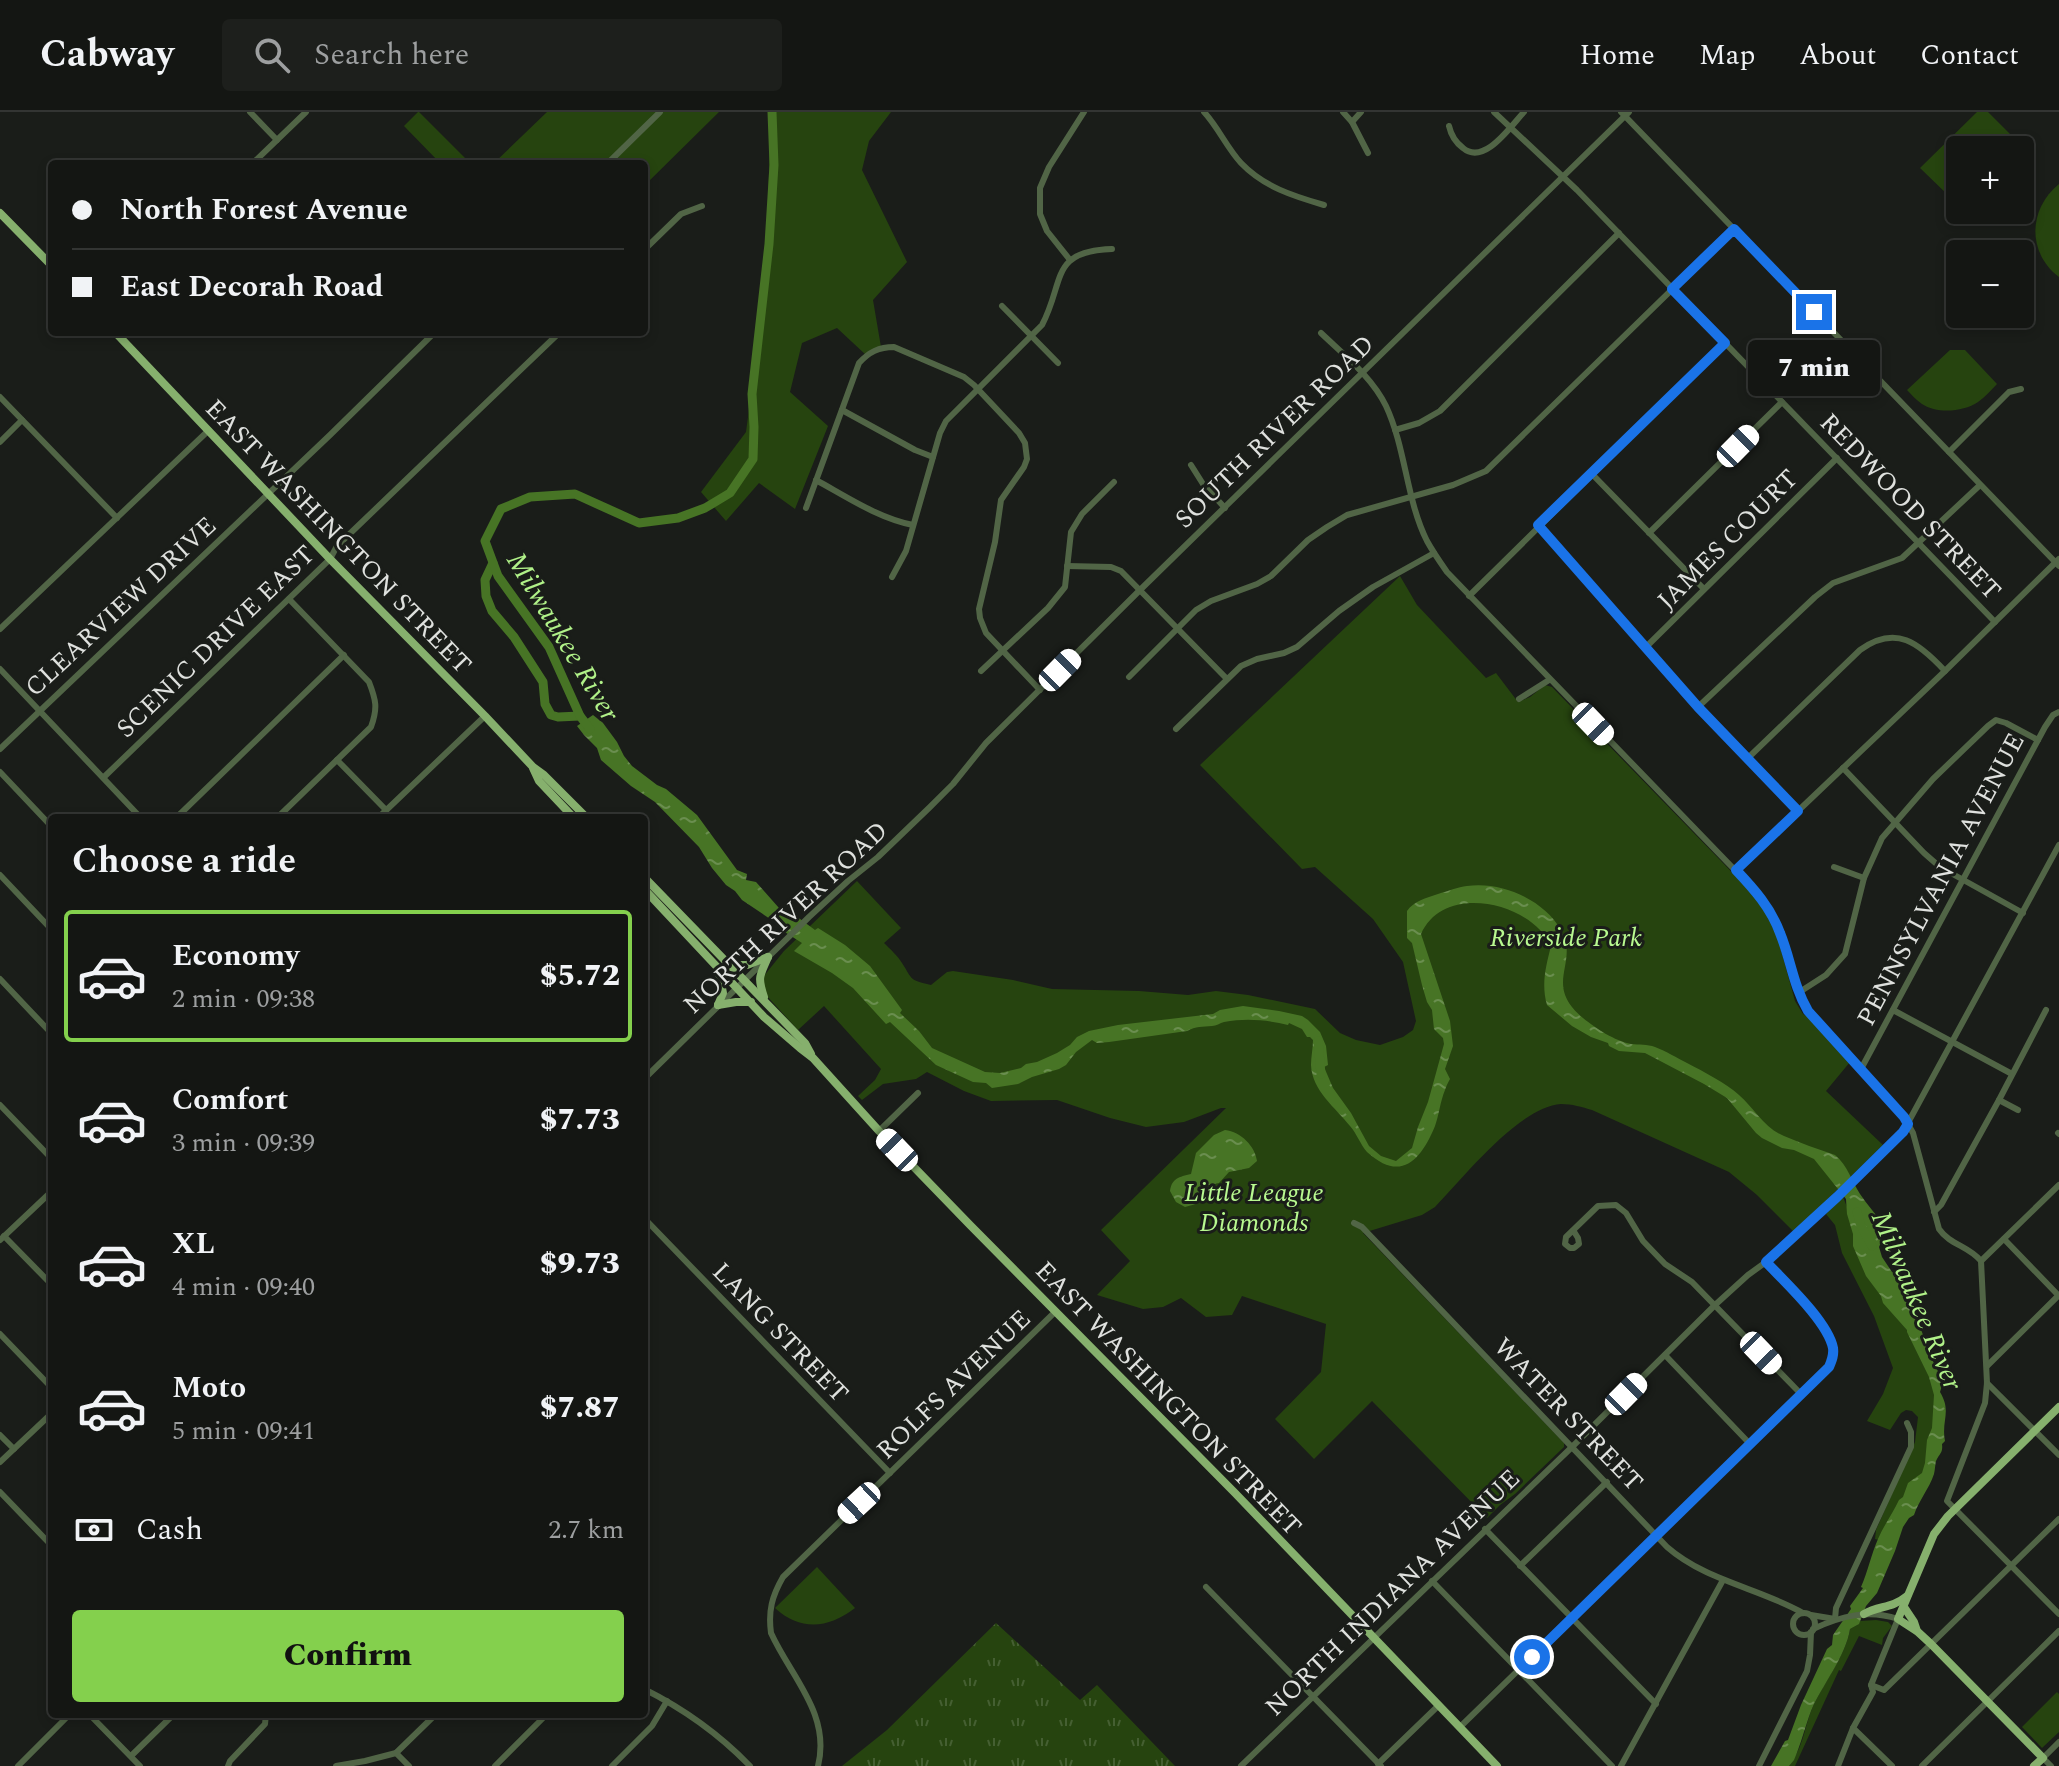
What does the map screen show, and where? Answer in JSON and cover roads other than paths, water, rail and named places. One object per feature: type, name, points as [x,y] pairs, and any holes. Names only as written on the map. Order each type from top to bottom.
[{"type":"main road","points":[[0,213],[48,262]]},
{"type":"main road","name":"EAST WASHINGTON STREET","points":[[119,336],[330,559],[583,814]]},
{"type":"main road","name":"EAST WASHINGTON STREET","points":[[533,767],[539,781],[570,814]]},
{"type":"main road","name":"EAST WASHINGTON STREET","points":[[648,881],[805,1043],[813,1058]]},
{"type":"main road","name":"EAST WASHINGTON STREET","points":[[648,893],[751,1002],[813,1058],[879,1131],[1235,1493],[1497,1766]]},
{"type":"main road","points":[[729,965],[747,965],[768,957]]},
{"type":"main road","points":[[765,1001],[759,978],[768,957]]},
{"type":"main road","points":[[718,968],[723,993],[718,1005]]},
{"type":"main road","points":[[718,1005],[751,1002]]},
{"type":"main road","points":[[2034,1766],[2043,1758],[1931,1644],[1898,1619],[1934,1534],[1955,1509],[2059,1407]]},
{"type":"main road","points":[[1864,1614],[1898,1604],[1908,1596]]},
{"type":"main road","points":[[1904,1607],[1918,1632]]},
{"type":"street","points":[[250,112],[277,140]]},
{"type":"street","points":[[256,160],[306,112]]},
{"type":"street","points":[[611,160],[660,112]]},
{"type":"street","points":[[1070,260],[1047,231],[1040,214],[1040,188],[1049,167],[1084,112]]},
{"type":"street","points":[[1204,112],[1241,163],[1267,184],[1294,197],[1324,205]]},
{"type":"street","points":[[1343,112],[1352,122],[1368,153]]},
{"type":"street","points":[[1352,122],[1361,112]]},
{"type":"street","name":"REDWOOD STREET","points":[[1494,112],[1619,233],[1995,622]]},
{"type":"street","points":[[1449,126],[1450,134],[1459,145],[1476,154],[1487,150],[1524,112]]},
{"type":"street","points":[[1625,113],[1980,485],[2058,562],[1736,870]]},
{"type":"street","name":"SOUTH RIVER ROAD","points":[[953,784],[986,743],[1563,178],[1625,113]]},
{"type":"street","points":[[648,246],[681,214],[702,206]]},
{"type":"street","points":[[1129,677],[1196,610],[1271,576],[1308,540],[1347,515],[1453,485],[1486,471],[1734,229]]},
{"type":"street","points":[[1395,430],[1419,423],[1440,411],[1619,233]]},
{"type":"street","points":[[892,577],[906,551],[946,421],[1032,337],[1047,315],[1061,272],[1070,260],[1090,250],[1112,249]]},
{"type":"street","points":[[1002,306],[1058,363]]},
{"type":"street","points":[[1321,333],[1361,373],[1385,405],[1426,539],[1447,572],[1760,896],[1781,933],[1798,993],[1808,1011],[1908,1124],[1939,1229],[1949,1241],[1969,1249],[1981,1261],[1987,1366],[1985,1403],[1947,1501],[2059,1614]]},
{"type":"street","name":"CLEARVIEW DRIVE","points":[[0,749],[431,336]]},
{"type":"street","name":"SCENIC DRIVE EAST","points":[[104,777],[330,559],[337,546],[556,336]]},
{"type":"street","points":[[1469,596],[1725,343]]},
{"type":"street","points":[[806,508],[859,363],[866,355],[881,347],[894,347],[964,377],[1019,433],[1027,449],[1024,467],[1001,500],[995,542],[979,609],[986,633],[1040,690]]},
{"type":"street","points":[[1949,452],[2009,392],[2021,389]]},
{"type":"street","points":[[0,397],[117,518]]},
{"type":"street","points":[[1649,533],[1782,402]]},
{"type":"street","points":[[842,410],[933,457]]},
{"type":"street","points":[[0,442],[22,420]]},
{"type":"street","points":[[0,629],[209,430]]},
{"type":"street","name":"JAMES COURT","points":[[1645,648],[1837,458]]},
{"type":"street","points":[[1191,465],[1225,508]]},
{"type":"street","points":[[1592,474],[1704,589]]},
{"type":"street","points":[[816,480],[879,515],[913,525]]},
{"type":"street","points":[[981,671],[1048,608],[1065,587],[1071,532],[1082,514],[1114,482]]},
{"type":"street","points":[[1698,707],[1815,597],[1833,583],[1902,558],[1980,485]]},
{"type":"street","points":[[1538,525],[1698,707],[1798,811]]},
{"type":"street","points":[[1176,729],[1241,666],[1297,647],[1373,587],[1434,553]]},
{"type":"street","points":[[1067,566],[1111,567],[1121,571],[1227,679]]},
{"type":"street","points":[[281,814],[371,727],[376,713],[369,682],[289,599]]},
{"type":"street","points":[[1748,758],[1873,640],[1889,637],[1909,640],[1927,651],[1945,671]]},
{"type":"street","points":[[180,814],[344,655]]},
{"type":"street","points":[[0,669],[137,814]]},
{"type":"street","points":[[1519,699],[1549,680]]},
{"type":"street","name":"PENNSYLVANIA AVENUE","points":[[1861,1069],[2048,721],[2059,712]]},
{"type":"street","points":[[382,814],[485,716]]},
{"type":"street","points":[[1798,993],[1826,975],[1845,954],[1864,878],[1882,838],[1933,779],[1996,718],[2038,740]]},
{"type":"street","points":[[337,760],[386,810]]},
{"type":"street","points":[[1843,768],[1940,867],[2023,913]]},
{"type":"street","points":[[0,772],[48,823]]},
{"type":"street","name":"NORTH RIVER ROAD","points":[[648,1075],[809,917],[878,857],[953,784]]},
{"type":"street","name":"NORTH INDIANA AVENUE","points":[[1241,1766],[1715,1305],[1837,1197],[1903,1132],[2059,845]]},
{"type":"street","points":[[1834,867],[1864,878]]},
{"type":"street","points":[[0,875],[48,926]]},
{"type":"street","points":[[0,979],[48,1030]]},
{"type":"street","points":[[1893,1010],[2012,1074]]},
{"type":"street","points":[[1934,1212],[1941,1205],[2046,1010]]},
{"type":"street","points":[[879,1131],[918,1093]]},
{"type":"street","points":[[1999,1100],[2018,1110]]},
{"type":"street","points":[[0,1105],[48,1155]]},
{"type":"street","points":[[1981,1261],[2059,1185]]},
{"type":"street","points":[[48,1195],[2,1238],[48,1281]]},
{"type":"street","points":[[1573,1230],[1598,1206],[1616,1205],[1626,1213],[1643,1241],[1665,1264],[1692,1282],[1801,1394]]},
{"type":"street","name":"LANG STREET","points":[[648,1222],[890,1473]]},
{"type":"street","name":"WATER STREET","points":[[1354,1223],[1362,1227],[1667,1547],[1684,1561],[1806,1614],[1839,1618]]},
{"type":"street","points":[[1987,1366],[2059,1296],[2004,1239]]},
{"type":"street","points":[[1460,1727],[1829,1367],[1833,1350],[1829,1338],[1813,1314],[1766,1262]]},
{"type":"street","name":"ROLFS AVENUE","points":[[818,1766],[822,1751],[821,1732],[814,1710],[771,1633],[770,1604],[774,1591],[783,1577],[1056,1311]]},
{"type":"street","points":[[0,1334],[48,1384]]},
{"type":"street","points":[[1665,1355],[1750,1444]]},
{"type":"street","points":[[1987,1383],[2059,1455]]},
{"type":"street","points":[[0,1462],[48,1417]]},
{"type":"street","points":[[1839,1618],[1836,1608],[1911,1447],[1911,1432],[1907,1423]]},
{"type":"street","points":[[0,1435],[14,1449]]},
{"type":"street","points":[[1520,1566],[1607,1482]]},
{"type":"street","points":[[0,1492],[48,1542]]},
{"type":"street","points":[[1871,1685],[1884,1690],[2059,1519]]},
{"type":"street","points":[[1485,1529],[1656,1704]]},
{"type":"street","points":[[1621,1766],[1723,1580]]},
{"type":"street","points":[[1432,1581],[1612,1766]]},
{"type":"street","points":[[1206,1587],[1379,1765],[1439,1705]]},
{"type":"street","name":"WATER STREET","points":[[1778,1602],[1789,1611],[1793,1620]]},
{"type":"street","points":[[1759,1766],[1807,1671],[1810,1655],[1812,1631],[1814,1623],[1806,1614],[1793,1620],[1795,1631],[1810,1655]]},
{"type":"street","points":[[1795,1631],[1805,1635],[1839,1618],[1864,1614],[1898,1619],[1871,1685],[1873,1692],[1853,1728],[1838,1766]]},
{"type":"street","points":[[1922,1766],[2059,1631]]},
{"type":"street","points":[[648,1691],[712,1731],[750,1766]]},
{"type":"street","points":[[612,1766],[652,1726],[667,1701]]},
{"type":"street","points":[[18,1766],[66,1718]]},
{"type":"street","points":[[93,1718],[140,1766]]},
{"type":"street","points":[[131,1756],[170,1718]]},
{"type":"street","points":[[228,1766],[265,1724],[266,1718]]},
{"type":"street","points":[[336,1766],[396,1753],[432,1718]]},
{"type":"street","points":[[495,1766],[543,1718]]},
{"type":"street","points":[[1853,1728],[1892,1766]]},
{"type":"street","points":[[2051,1766],[2043,1758],[2059,1742]]},
{"type":"street","points":[[396,1753],[409,1766]]},
{"type":"water","points":[[593,715],[603,723],[632,766],[697,815],[737,870],[747,874],[746,880],[756,882],[779,908],[845,945],[870,966],[902,1010],[900,1013],[932,1048],[985,1072],[1000,1073],[1037,1062],[1057,1053],[1089,1031],[1213,1014],[1243,1006],[1279,1011],[1302,1016],[1320,1032],[1326,1046],[1328,1065],[1324,1067],[1333,1088],[1369,1146],[1381,1156],[1396,1161],[1412,1148],[1444,1044],[1443,1038],[1434,1029],[1432,1010],[1427,1002],[1412,943],[1407,938],[1407,911],[1421,900],[1457,888],[1480,885],[1521,895],[1554,919],[1566,942],[1565,995],[1571,1006],[1588,1022],[1618,1040],[1655,1047],[1700,1070],[1734,1091],[1777,1132],[1835,1155],[1884,1226],[1885,1233],[1879,1247],[1882,1257],[1892,1272],[1906,1277],[1919,1324],[1936,1368],[1944,1379],[1940,1392],[1946,1411],[1945,1441],[1929,1485],[1914,1515],[1903,1527],[1877,1593],[1866,1606],[1859,1624],[1850,1629],[1844,1650],[1811,1711],[1794,1760],[1789,1766],[1771,1766],[1788,1740],[1801,1705],[1827,1649],[1832,1645],[1833,1635],[1863,1588],[1880,1534],[1908,1483],[1922,1473],[1932,1428],[1934,1395],[1907,1330],[1883,1303],[1866,1276],[1853,1246],[1846,1199],[1814,1159],[1762,1138],[1727,1098],[1704,1084],[1645,1053],[1619,1051],[1572,1026],[1547,1005],[1544,982],[1551,946],[1541,931],[1507,909],[1487,904],[1467,903],[1448,908],[1432,918],[1421,934],[1450,1021],[1453,1046],[1445,1069],[1450,1079],[1435,1126],[1416,1157],[1400,1166],[1390,1166],[1367,1152],[1316,1083],[1311,1065],[1313,1040],[1302,1029],[1289,1023],[1232,1021],[1109,1042],[1092,1040],[1076,1052],[1066,1065],[1018,1084],[992,1088],[986,1083],[973,1082],[936,1065],[890,1022],[886,1024],[853,988],[794,951],[802,943],[742,900],[712,868],[699,847],[655,802],[601,760],[597,748],[577,726]]},
{"type":"water","points":[[1225,1130],[1246,1141],[1257,1161],[1249,1168],[1229,1172],[1219,1183],[1203,1186],[1202,1199],[1198,1203],[1185,1207],[1176,1202],[1170,1191],[1172,1183],[1191,1174],[1196,1153],[1214,1135]]},
{"type":"waterway","name":"Milwaukee River","points":[[590,729],[580,716],[549,647],[498,576],[485,541],[501,509],[530,497],[575,494],[639,523],[678,518],[705,508],[730,493],[753,459],[752,394],[769,244],[774,165],[772,112]]},
{"type":"waterway","points":[[493,563],[485,580],[486,596],[492,611],[514,637],[543,682],[545,704],[551,715],[580,716]]},
{"type":"waterway","name":"Milwaukee River","points":[[1318,1041],[1321,1074]]},
{"type":"waterway","name":"Milwaukee River","points":[[1857,1212],[1872,1246]]},
{"type":"park label","name":"Riverside Park","points":[[1566,937]]},
{"type":"park label","name":"Little League Diamonds","points":[[1254,1207]]}]
